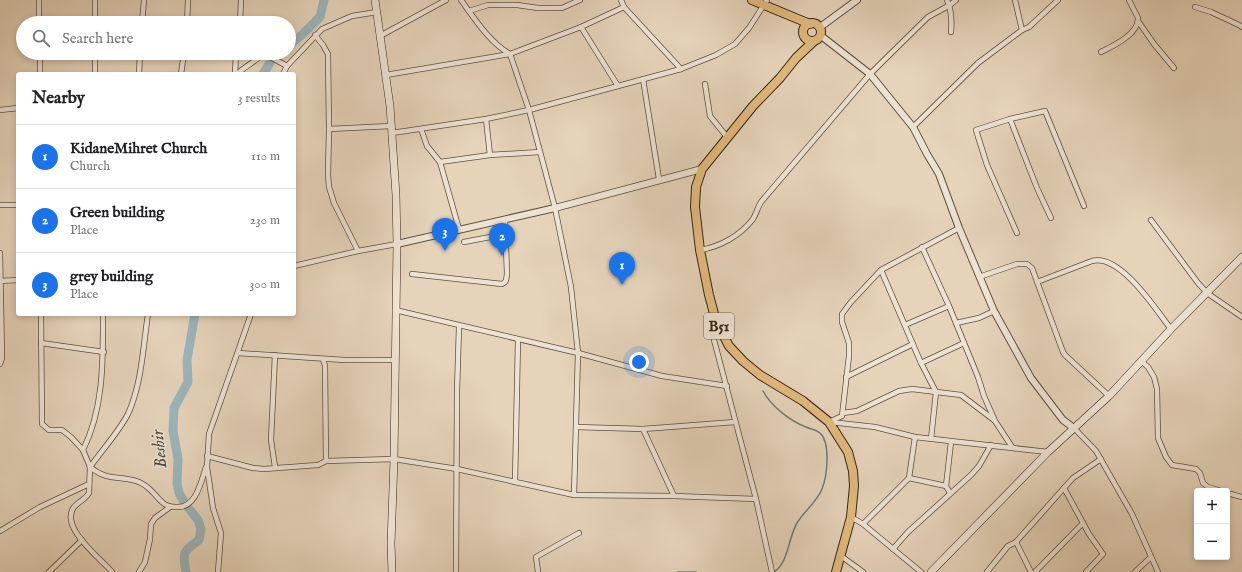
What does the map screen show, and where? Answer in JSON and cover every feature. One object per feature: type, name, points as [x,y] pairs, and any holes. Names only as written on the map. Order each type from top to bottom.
[{"type":"highway","points":[[752,0],[766,3],[789,17],[813,24],[818,34],[806,40],[789,17]]},
{"type":"highway","name":"B51","points":[[796,58],[804,28],[810,24]]},
{"type":"highway","name":"B51","points":[[818,34],[780,78],[753,106],[702,169],[696,187],[695,207],[700,250],[708,295],[716,321],[729,346],[743,361],[760,375],[803,401],[829,422],[848,452],[853,470],[854,486],[851,517],[836,572]]},
{"type":"main road","points":[[374,0],[386,75],[392,130],[397,244],[394,360],[394,459],[391,544],[392,572]]},
{"type":"main road","points":[[931,572],[1048,452],[1075,429],[1109,396],[1171,329],[1242,257]]},
{"type":"street","points":[[39,0],[39,16]]},
{"type":"street","points":[[95,0],[95,16]]},
{"type":"street","points":[[143,16],[144,0]]},
{"type":"street","points":[[187,16],[188,0]]},
{"type":"street","points":[[240,16],[241,0]]},
{"type":"street","points":[[380,36],[446,0]]},
{"type":"street","points":[[461,0],[501,48],[510,54],[529,110],[555,208],[571,286],[578,353],[574,495]]},
{"type":"street","points":[[469,11],[488,5],[562,8],[580,0]]},
{"type":"street","points":[[621,0],[624,7],[681,69]]},
{"type":"street","points":[[947,0],[950,5],[952,20],[951,32]]},
{"type":"street","points":[[700,250],[710,249],[733,238],[752,219],[761,202],[870,74],[928,17],[956,0]]},
{"type":"street","points":[[1015,0],[1022,30]]},
{"type":"street","points":[[913,127],[978,63],[1029,26],[1058,0]]},
{"type":"street","points":[[1129,0],[1138,21],[1154,44],[1174,68]]},
{"type":"street","points":[[853,1],[818,34],[870,74],[913,127],[939,174],[959,228],[994,311],[1031,378],[1063,420],[1075,429],[1096,451],[1132,514],[1158,572]]},
{"type":"street","points":[[329,129],[420,129],[486,119],[529,110],[681,69],[716,55],[735,44],[749,28],[766,3]]},
{"type":"street","points":[[386,75],[510,54],[581,27],[624,7]]},
{"type":"street","points":[[1195,7],[1212,12],[1239,24],[1242,27]]},
{"type":"street","points":[[296,56],[322,29],[352,16],[377,12]]},
{"type":"street","points":[[1101,52],[1118,44],[1134,30],[1138,21]]},
{"type":"street","points":[[581,27],[618,86]]},
{"type":"street","points":[[315,36],[323,45],[328,54],[329,187],[334,203],[358,251]]},
{"type":"street","points":[[40,60],[40,72]]},
{"type":"street","points":[[95,60],[95,72]]},
{"type":"street","points":[[139,72],[140,60]]},
{"type":"street","points":[[181,72],[183,60]]},
{"type":"street","points":[[236,60],[236,72]]},
{"type":"street","points":[[238,72],[257,60]]},
{"type":"street","points":[[276,60],[287,66]]},
{"type":"street","points":[[284,72],[293,60]]},
{"type":"street","points":[[643,79],[660,179]]},
{"type":"street","points":[[705,84],[710,116],[728,137]]},
{"type":"street","points":[[0,110],[16,108]]},
{"type":"street","points":[[1017,233],[987,165],[976,130],[1010,119],[1045,111],[1084,206]]},
{"type":"street","points":[[486,119],[490,156]]},
{"type":"street","points":[[1010,119],[1037,188],[1051,218]]},
{"type":"street","points":[[420,129],[427,146],[440,162],[459,229]]},
{"type":"street","points":[[440,162],[540,152]]},
{"type":"street","points":[[296,266],[555,208],[702,169]]},
{"type":"street","points":[[0,204],[16,205]]},
{"type":"street","points":[[412,274],[502,284],[506,281],[507,274],[505,219]]},
{"type":"street","points":[[1151,220],[1174,253],[1207,293],[1242,317]]},
{"type":"street","points":[[829,422],[842,416],[843,413],[849,343],[842,322],[842,314],[851,302],[881,270],[959,228]]},
{"type":"street","points":[[464,242],[506,234]]},
{"type":"street","points":[[922,247],[949,306],[995,421],[1012,447]]},
{"type":"street","points":[[0,253],[0,364]]},
{"type":"street","points":[[1037,282],[1100,260],[1115,266],[1138,286],[1171,329]]},
{"type":"street","points":[[979,277],[1017,264],[1027,264],[1032,268],[1061,348],[1065,355],[1109,396]]},
{"type":"street","points":[[881,270],[921,363],[936,392],[931,439]]},
{"type":"street","points":[[1,281],[16,280]]},
{"type":"street","points":[[905,325],[949,306]]},
{"type":"street","points":[[395,310],[578,353],[662,376],[727,386]]},
{"type":"street","points":[[956,323],[978,318],[994,311]]},
{"type":"street","points":[[41,316],[42,424],[49,430],[62,430],[83,450],[90,467],[90,491],[88,495],[74,507],[70,516],[70,522],[88,548],[112,572]]},
{"type":"street","points":[[83,450],[94,426],[97,412],[104,352],[103,316]]},
{"type":"street","points":[[90,467],[117,430],[131,407],[137,390],[148,316]]},
{"type":"street","points":[[218,572],[221,533],[213,508],[207,467],[209,434],[250,316]]},
{"type":"street","points":[[716,321],[714,340],[756,500],[772,572]]},
{"type":"street","points":[[456,572],[457,391],[459,326]]},
{"type":"street","points":[[515,482],[518,340]]},
{"type":"street","points":[[41,343],[104,352]]},
{"type":"street","points":[[921,363],[964,343]]},
{"type":"street","points":[[846,377],[914,344]]},
{"type":"street","points":[[238,353],[323,359],[394,360]]},
{"type":"street","points":[[275,355],[270,440],[275,467]]},
{"type":"street","points":[[323,359],[325,366],[326,461]]},
{"type":"street","points":[[1141,361],[1148,367],[1154,377],[1157,389],[1158,438],[1166,457],[1172,465],[1196,470],[1200,473],[1203,483],[1211,488]]},
{"type":"street","points":[[843,413],[857,411],[906,389],[912,389],[961,394],[995,421]]},
{"type":"street","points":[[576,427],[643,429],[735,422]]},
{"type":"street","points":[[829,422],[875,427],[915,437],[951,442],[1012,447],[1048,452]]},
{"type":"street","points":[[643,429],[674,496]]},
{"type":"street","points":[[863,524],[909,478],[915,437]]},
{"type":"street","points":[[950,493],[946,486],[951,442]]},
{"type":"street","points":[[893,549],[908,532],[971,475],[979,466],[991,445]]},
{"type":"street","points":[[207,456],[253,468],[264,469],[318,465],[326,461],[394,459],[457,469],[574,495],[674,496],[756,500]]},
{"type":"street","points":[[987,572],[1008,546],[1016,542],[1073,478],[1101,459]]},
{"type":"street","points":[[90,467],[98,473],[115,478],[129,479],[147,486],[162,502],[170,507],[180,508],[192,501],[207,467]]},
{"type":"street","points":[[909,478],[946,486]]},
{"type":"street","points":[[0,531],[40,507],[89,484]]},
{"type":"street","points":[[1064,488],[1083,523],[1103,554],[1086,572]]},
{"type":"street","points":[[1230,494],[1242,497]]},
{"type":"street","points":[[139,572],[145,562],[152,524],[155,518],[170,507]]},
{"type":"street","points":[[851,517],[863,524],[921,572]]},
{"type":"street","points":[[1035,572],[1083,523]]},
{"type":"street","points":[[538,572],[536,557],[579,533]]},
{"type":"street","points":[[49,572],[82,540]]},
{"type":"street","points":[[1016,542],[1031,572]]},
{"type":"street","points":[[841,556],[863,572]]},
{"type":"street","points":[[1136,572],[1151,557]]},
{"type":"waterway","name":"Beshir","points":[[296,40],[320,17],[324,0]]},
{"type":"waterway","name":"Beshir","points":[[264,72],[270,63]]},
{"type":"waterway","name":"Beshir","points":[[186,572],[184,561],[185,553],[199,540],[201,529],[198,520],[179,493],[177,483],[178,459],[173,431],[174,408],[188,382],[187,360],[195,316]]},
{"type":"waterway","points":[[763,391],[766,397],[787,417],[820,433],[826,444],[827,452],[824,484],[820,494],[797,523],[783,562],[774,572]]},
{"type":"waterway","points":[[678,572],[696,572]]},
{"type":"place","name":"grey building","points":[[445,251]]},
{"type":"place","name":"Green building","points":[[502,256]]},
{"type":"place","name":"KidaneMihret Church","points":[[622,285]]}]
